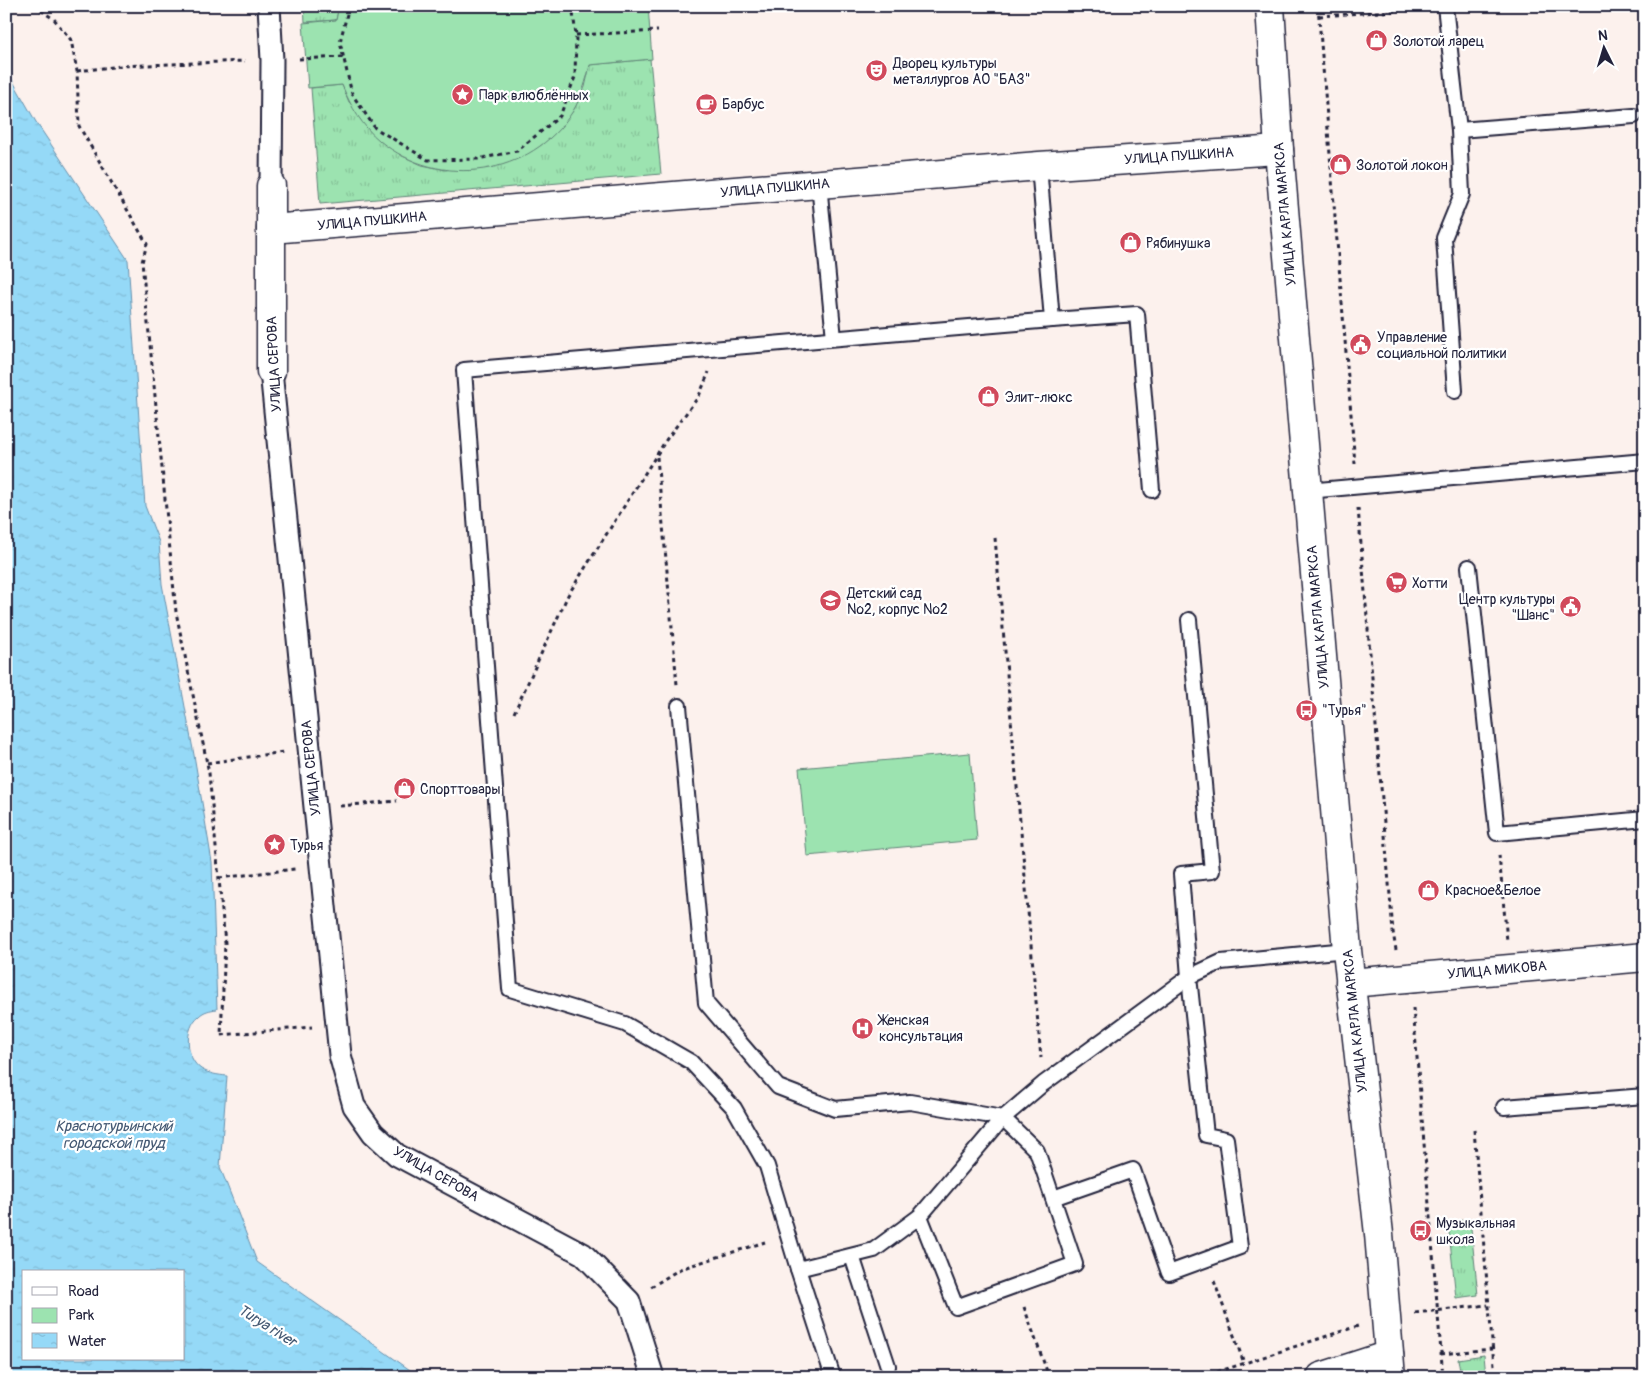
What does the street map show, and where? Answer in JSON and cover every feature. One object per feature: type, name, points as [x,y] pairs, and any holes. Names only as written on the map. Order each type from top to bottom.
[{"type":"street","name":"УЛИЦА СЕРОВА","points":[[269,6],[272,60],[271,370],[340,1056],[354,1106],[373,1133],[397,1155],[583,1254],[630,1301],[653,1377]]},
{"type":"street","name":"УЛИЦА КАРЛА МАРКСА","points":[[1270,6],[1279,150],[1347,950],[1379,1234],[1390,1366]]},
{"type":"street","name":"УЛИЦА ПУШКИНА","points":[[271,229],[1039,166],[1279,150]]},
{"type":"street","name":"УЛИЦА МИКОВА","points":[[1350,983],[1645,957]]},
{"type":"street","points":[[1321,1377],[1390,1366]]},
{"type":"lane","points":[[1445,7],[1458,130],[1462,194],[1444,238],[1455,390]]},
{"type":"lane","points":[[1458,130],[1634,116]]},
{"type":"lane","points":[[1039,166],[1052,320]]},
{"type":"lane","points":[[819,184],[834,338]]},
{"type":"lane","points":[[833,1377],[787,1235],[767,1166],[734,1108],[692,1062],[625,1024],[510,990],[464,370],[1137,314],[1152,490]]},
{"type":"lane","points":[[1307,491],[1645,460]]},
{"type":"lane","points":[[1469,567],[1497,833],[1645,819]]},
{"type":"lane","points":[[1053,1198],[1133,1170],[1169,1273],[1240,1247],[1226,1138],[1206,1135],[1188,977],[1181,874],[1212,871],[1189,620]]},
{"type":"lane","points":[[679,706],[706,1003],[778,1087],[835,1109],[910,1102],[1003,1118],[1037,1151],[1075,1264],[956,1307],[920,1216]]},
{"type":"lane","points":[[798,1269],[874,1250],[920,1216],[1003,1118],[1043,1084],[1188,977],[1221,962],[1347,950]]},
{"type":"lane","points":[[1504,1108],[1645,1096]]},
{"type":"lane","points":[[852,1256],[888,1366]]},
{"type":"path","points":[[34,6],[54,19],[71,40],[76,71],[79,126],[147,244],[142,262],[176,612],[207,763],[219,878],[225,943],[221,1035],[298,1028]]},
{"type":"path","points":[[349,6],[340,42],[352,94],[375,128],[428,160],[478,160],[517,151],[560,116],[575,78],[576,35],[572,6]]},
{"type":"path","points":[[1318,6],[1319,16],[1445,7]]},
{"type":"path","points":[[576,35],[658,31]]},
{"type":"path","points":[[76,71],[121,66],[344,57]]},
{"type":"path","points":[[513,716],[568,595],[666,440],[699,396],[719,349]]},
{"type":"path","points":[[657,456],[679,706]]},
{"type":"path","points":[[995,538],[1043,1084]]},
{"type":"path","points":[[207,763],[263,754]]},
{"type":"path","points":[[315,809],[397,801]]},
{"type":"path","points":[[1497,833],[1509,969]]},
{"type":"path","points":[[219,878],[278,870]]},
{"type":"path","points":[[1412,1001],[1444,1377]]},
{"type":"path","points":[[1474,1130],[1495,1377]]},
{"type":"path","points":[[630,1301],[680,1269],[787,1235]]},
{"type":"path","points":[[1206,1260],[1244,1363]]},
{"type":"path","points":[[1016,1285],[1049,1377]]},
{"type":"path","points":[[1202,1377],[1386,1316],[1488,1305]]},
{"type":"path","points":[[1441,1354],[1492,1349]]},
{"type":"green space","points":[[304,6],[339,6],[336,20],[305,22]]},
{"type":"green space","name":"Парк влюблённых","points":[[339,6],[648,6],[652,59],[590,65],[573,111],[555,133],[534,150],[509,162],[483,169],[456,170],[430,166],[404,156],[380,141],[358,116],[342,85],[308,88],[303,23],[336,20]]},
{"type":"green space","points":[[650,59],[661,174],[320,204],[311,88],[342,85],[349,102],[400,155],[422,165],[446,170],[540,146],[558,130],[573,111],[585,87],[590,65]]},
{"type":"green space","points":[[970,753],[977,840],[807,856],[799,768]]},
{"type":"green space","points":[[1470,1219],[1478,1295],[1456,1298],[1448,1222]]},
{"type":"green space","points":[[1484,1355],[1486,1377],[1461,1377],[1458,1359]]},
{"type":"water","name":"Краснотурьинский городской пруд","points":[[6,69],[36,122],[128,260],[145,506],[159,542],[162,584],[212,862],[217,1009],[203,1013],[194,1021],[188,1043],[192,1058],[201,1069],[217,1075],[227,1076],[220,1167],[257,1262],[420,1377],[6,1377]]},
{"type":"place","name":"Золотой ларец","points":[[1377,41]]},
{"type":"place","name":"Дворец культуры металлургов АО \"БАЗ\"","points":[[877,71]]},
{"type":"place","name":"Парк влюблённых","points":[[463,95]]},
{"type":"place","name":"Барбус","points":[[706,104]]},
{"type":"place","name":"Золотой локон","points":[[1340,165]]},
{"type":"place","name":"Рябинушка","points":[[1130,243]]},
{"type":"place","name":"Управление социальной политики","points":[[1361,345]]},
{"type":"place","name":"Элит-люкс","points":[[989,397]]},
{"type":"place","name":"Хотти","points":[[1396,583]]},
{"type":"place","name":"Детский сад №2, корпус №2","points":[[831,601]]},
{"type":"place","name":"Центр культуры \"Шанс\"","points":[[1571,607]]},
{"type":"place","name":"\"Турья\"","points":[[1306,710]]},
{"type":"place","name":"Спорттовары","points":[[404,789]]},
{"type":"place","name":"Турья","points":[[274,845]]},
{"type":"place","name":"Красное&Белое","points":[[1429,890]]},
{"type":"place","name":"Женская консультация","points":[[863,1028]]},
{"type":"place","name":"Музыкальная школа","points":[[1420,1231]]},
{"type":"water label","name":"Turya river","points":[[267,1326]]}]
